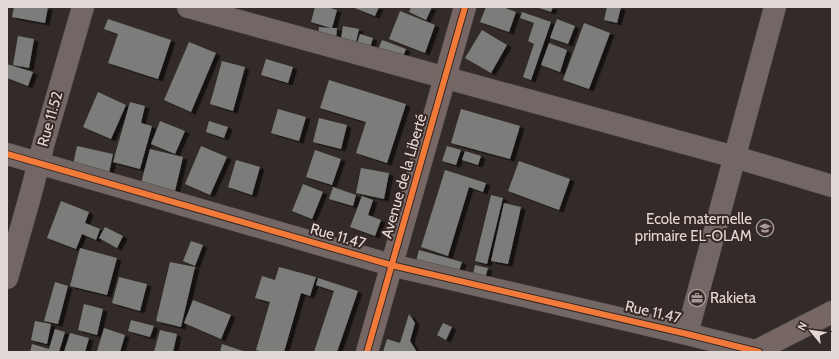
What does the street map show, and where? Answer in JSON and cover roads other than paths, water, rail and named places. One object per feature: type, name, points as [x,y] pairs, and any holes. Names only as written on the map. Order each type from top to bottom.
[{"type":"main road","name":"Avenue de la Liberté","points":[[367,352],[465,7]]},
{"type":"main road","points":[[757,352],[832,312]]},
{"type":"street","name":"Rue 11.52","points":[[7,278],[38,163],[83,7]]},
{"type":"street","points":[[188,7],[736,157],[832,186]]},
{"type":"street","points":[[687,334],[736,157],[774,7]]},
{"type":"street","name":"Rue 11.47","points":[[7,154],[392,265],[687,334],[757,352]]},
{"type":"place","name":"Ecole maternelle primaire EL-OLAM","points":[[765,228]]},
{"type":"place","name":"Rakieta","points":[[697,298]]}]
